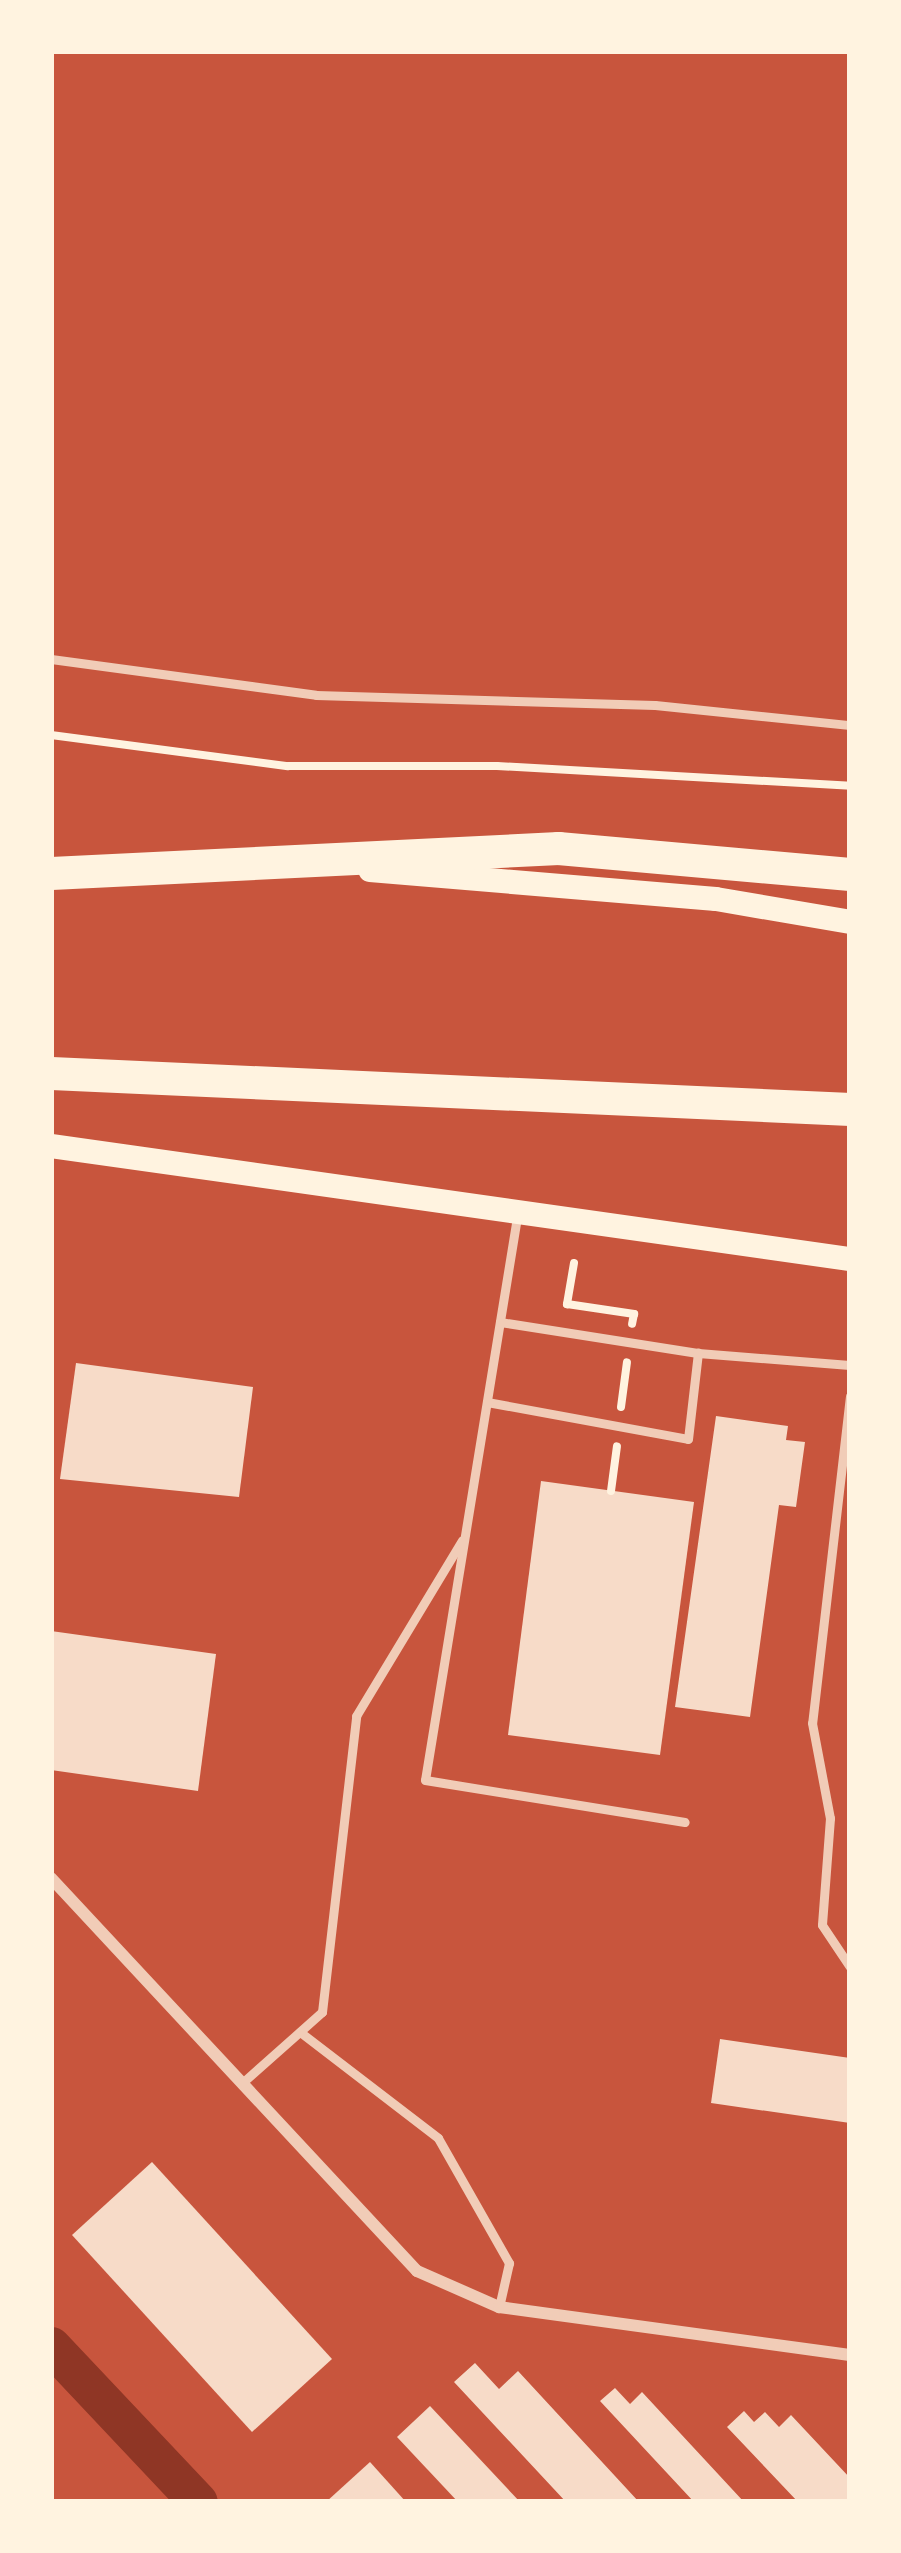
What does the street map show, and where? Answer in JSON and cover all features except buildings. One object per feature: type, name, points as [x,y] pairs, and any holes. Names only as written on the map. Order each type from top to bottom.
[{"type":"highway","points":[[51,873],[557,848],[850,874]]},
{"type":"highway","points":[[51,1073],[850,1109]]},
{"type":"main road","points":[[271,865],[547,881],[850,922]]},
{"type":"main road","points":[[51,1145],[850,1258]]},
{"type":"street","points":[[51,1878],[417,2271],[499,2307],[850,2355]]},
{"type":"lane","points":[[51,659],[316,695],[655,705],[850,725]]},
{"type":"lane","points":[[518,1212],[425,1780],[686,1822]]},
{"type":"lane","points":[[500,1322],[698,1353],[850,1365]]},
{"type":"lane","points":[[487,1402],[688,1439],[698,1353]]},
{"type":"lane","points":[[850,1396],[812,1724],[830,1818],[822,1925],[850,1967]]},
{"type":"lane","points":[[242,2084],[322,2012],[356,1716],[465,1535]]},
{"type":"lane","points":[[300,2032],[438,2138],[509,2263],[499,2307]]},
{"type":"path","points":[[51,735],[288,766],[497,766],[850,786]]},
{"type":"waterway","points":[[51,2346],[198,2502]]}]
